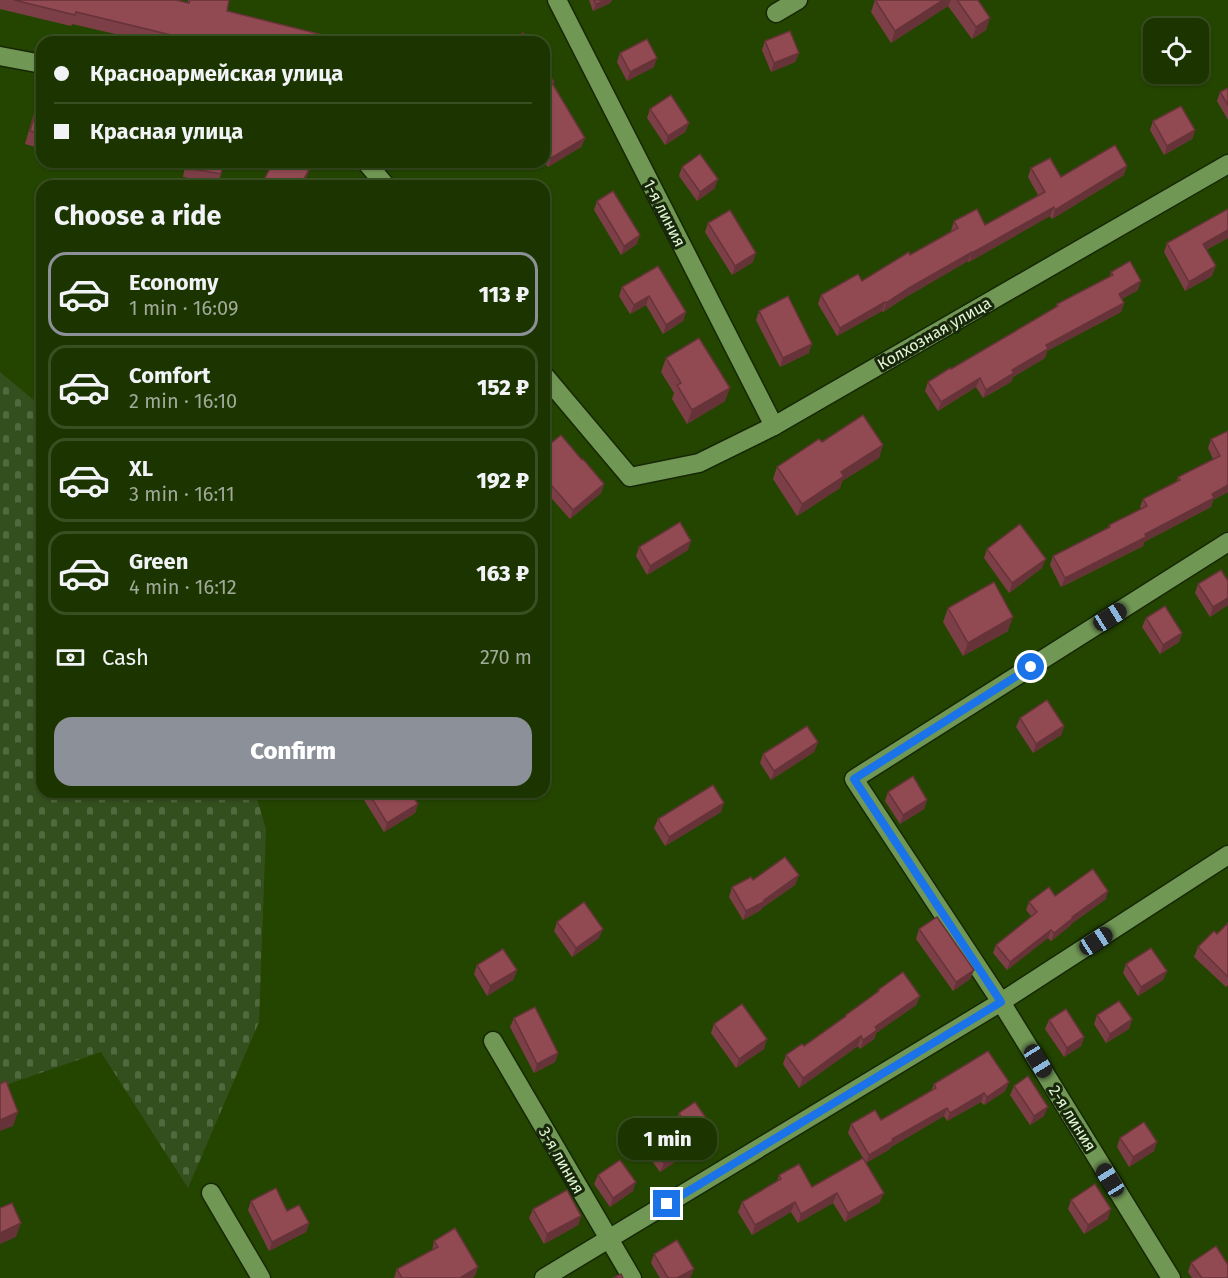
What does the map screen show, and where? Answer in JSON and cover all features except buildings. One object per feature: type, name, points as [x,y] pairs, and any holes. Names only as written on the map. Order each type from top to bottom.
[{"type":"street","name":"1-я линия","points":[[557,0],[774,426]]},
{"type":"street","points":[[776,13],[798,0]]},
{"type":"street","points":[[0,56],[36,63]]},
{"type":"street","name":"Колхозная улица","points":[[550,382],[630,477],[699,463],[774,426],[1228,164]]},
{"type":"street","points":[[371,168],[381,180]]},
{"type":"street","name":"2-я линия","points":[[1171,1278],[1001,1002],[854,779],[1228,542]]},
{"type":"street","points":[[544,1278],[1001,1002],[1228,855]]},
{"type":"street","name":"3-я линия","points":[[493,1041],[632,1278]]},
{"type":"street","points":[[211,1193],[261,1278]]},
{"type":"green space","points":[[0,372],[36,402],[36,798],[257,798],[266,829],[259,1022],[188,1188],[101,1052],[0,1087]]},
{"type":"route","points":[[667,1204],[1001,1002],[854,779],[1031,667]]}]
